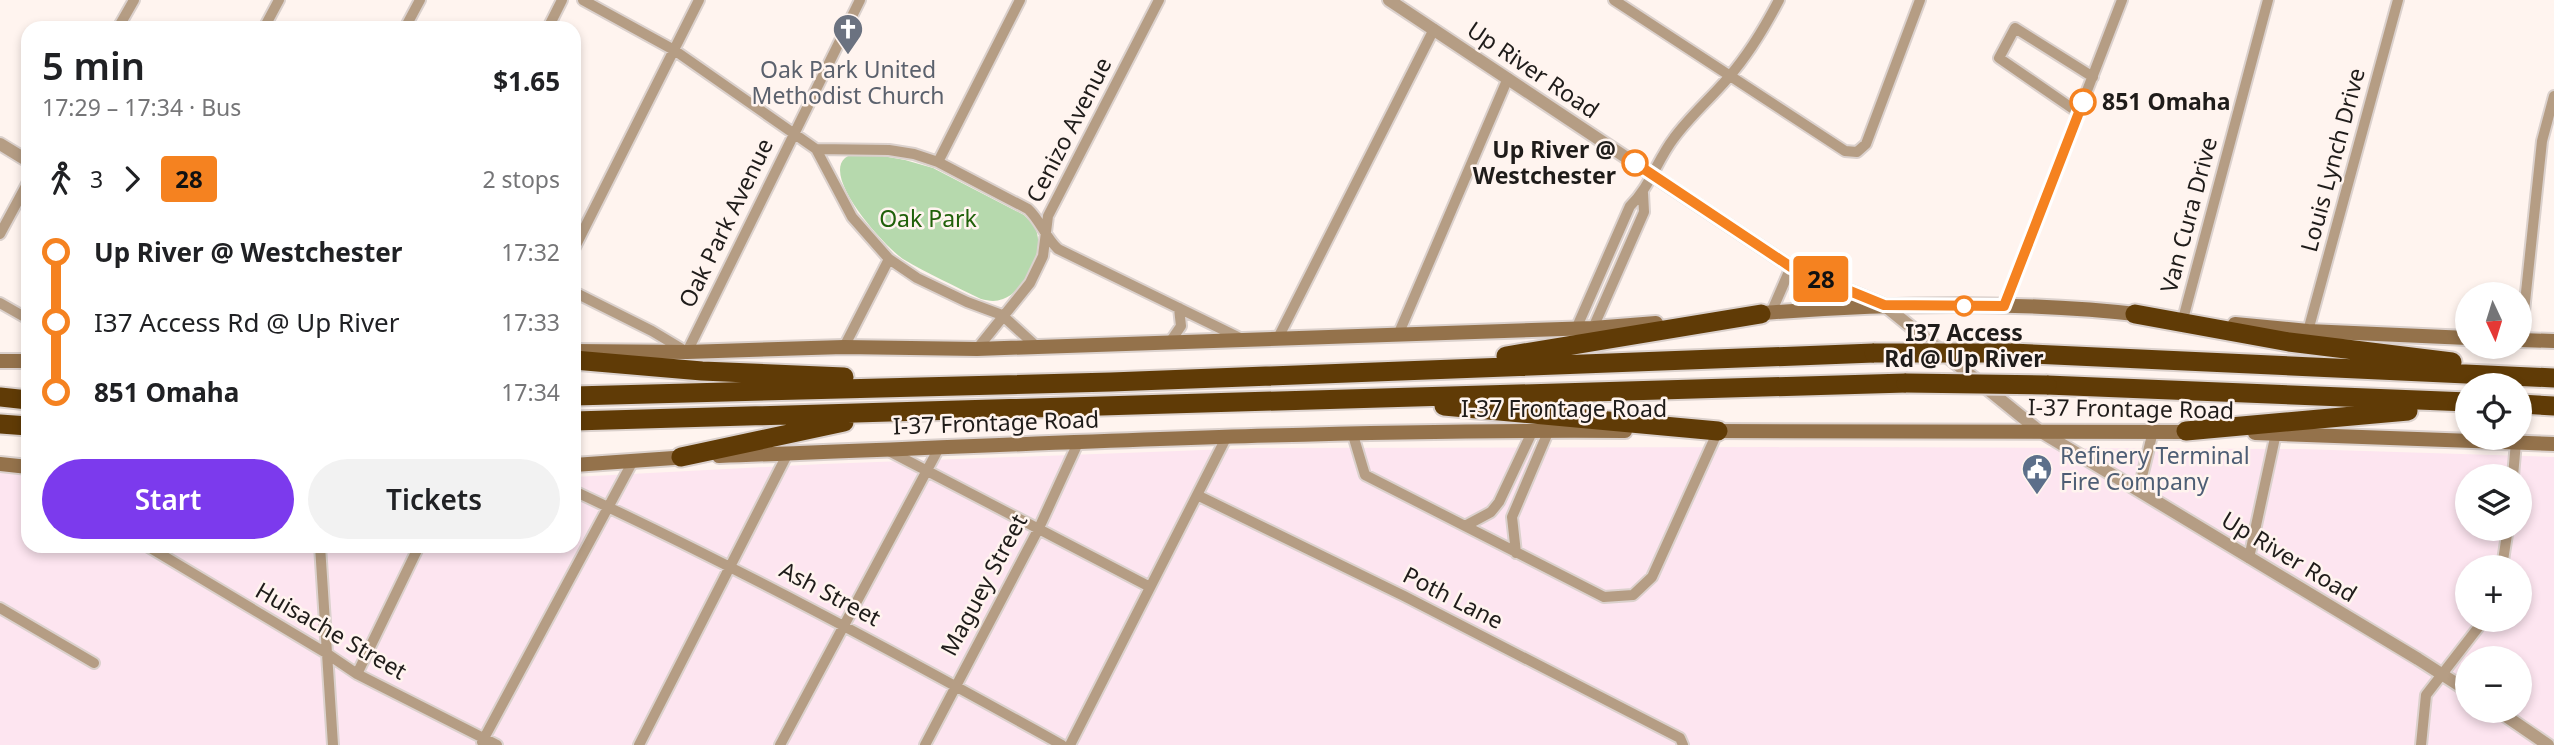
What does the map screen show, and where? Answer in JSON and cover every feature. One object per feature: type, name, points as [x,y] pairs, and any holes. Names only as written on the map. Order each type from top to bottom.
[{"type":"highway","points":[[1427,369],[1766,313]]},
{"type":"highway","points":[[2135,314],[2289,342],[2554,375]]},
{"type":"highway","points":[[581,396],[1016,384],[1874,353],[2011,354],[2554,375]]},
{"type":"highway","points":[[581,361],[818,376],[976,378],[1016,384]]},
{"type":"highway","points":[[581,421],[1906,383],[2047,385],[2455,401]]},
{"type":"highway","points":[[0,397],[21,399]]},
{"type":"highway","points":[[1395,397],[1442,406],[1718,431]]},
{"type":"highway","points":[[2532,406],[2554,406]]},
{"type":"highway","points":[[2186,431],[2375,412],[2455,409]]},
{"type":"highway","points":[[681,457],[898,411]]},
{"type":"highway","points":[[0,424],[21,426]]},
{"type":"main road","points":[[581,351],[977,349],[1576,329],[1884,305],[2004,306],[2135,314],[2308,331],[2455,337]]},
{"type":"main road","points":[[2532,340],[2554,341]]},
{"type":"main road","points":[[0,361],[21,361]]},
{"type":"main road","name":"I-37 Frontage Road","points":[[581,465],[681,457],[940,446],[1532,430],[2186,431],[2455,440]]},
{"type":"main road","name":"I-37 Frontage Road","points":[[2532,443],[2554,444]]},
{"type":"street","points":[[122,21],[134,0]]},
{"type":"street","points":[[268,21],[279,0]]},
{"type":"street","points":[[409,21],[420,0]]},
{"type":"street","points":[[552,21],[562,0]]},
{"type":"street","points":[[583,0],[674,50],[816,149],[852,218],[867,238],[889,259],[917,278],[1002,315],[1037,347]]},
{"type":"street","points":[[581,235],[699,0]]},
{"type":"street","name":"Oak Park Avenue","points":[[687,352],[860,0]]},
{"type":"street","points":[[939,162],[1020,0]]},
{"type":"street","name":"Cenizo Avenue","points":[[977,349],[1030,283],[1043,256],[1048,216],[1159,0]]},
{"type":"street","name":"Up River Road","points":[[1389,0],[1791,267],[1884,305],[2038,430],[2455,682]]},
{"type":"street","points":[[1614,0],[1845,151],[1857,152],[1866,144],[1920,0]]},
{"type":"street","points":[[1576,329],[1630,206],[1643,193],[1651,174],[1675,136],[1731,75],[1766,26],[1779,0]]},
{"type":"street","points":[[2004,306],[2122,0]]},
{"type":"street","name":"Van Cura Drive","points":[[2183,319],[2268,0]]},
{"type":"street","name":"Louis Lynch Drive","points":[[2308,331],[2398,0]]},
{"type":"street","points":[[2079,113],[1999,58],[2015,28],[2092,77]]},
{"type":"street","points":[[1278,338],[1434,29]]},
{"type":"street","points":[[1398,335],[1508,78]]},
{"type":"street","points":[[2527,282],[2542,141],[2554,96]]},
{"type":"street","points":[[0,144],[21,156]]},
{"type":"street","points":[[816,149],[889,150],[939,162],[1028,209],[1037,217],[1058,249],[1242,339]]},
{"type":"street","points":[[1593,328],[1644,212],[1643,193]]},
{"type":"street","points":[[0,234],[21,195]]},
{"type":"street","points":[[844,348],[889,259]]},
{"type":"street","points":[[1766,313],[1791,267]]},
{"type":"street","points":[[581,296],[687,352]]},
{"type":"street","points":[[0,303],[21,315]]},
{"type":"street","points":[[1170,342],[1181,326],[1179,308]]},
{"type":"street","points":[[649,351],[652,331]]},
{"type":"street","points":[[1465,526],[1491,512],[1506,491],[1532,430]]},
{"type":"street","points":[[1516,553],[1511,524],[1549,430]]},
{"type":"street","points":[[1353,435],[1365,475],[1604,597],[1633,595],[1652,578],[1718,431]]},
{"type":"street","points":[[2139,489],[2153,431]]},
{"type":"street","points":[[2249,558],[2276,433]]},
{"type":"street","points":[[1070,745],[1226,438]]},
{"type":"street","name":"Maguey Street","points":[[925,745],[1079,443]]},
{"type":"street","points":[[780,745],[940,446]]},
{"type":"street","points":[[887,450],[1150,587]]},
{"type":"street","points":[[639,745],[788,453]]},
{"type":"street","points":[[482,742],[634,461]]},
{"type":"street","points":[[1506,491],[1520,497]]},
{"type":"street","name":"Ash Street","points":[[581,494],[844,625],[1062,745]]},
{"type":"street","name":"Poth Lane","points":[[1197,495],[1584,688],[1680,738],[1683,745]]},
{"type":"street","name":"Huisache Street","points":[[159,553],[357,674],[482,742],[497,745]]},
{"type":"street","points":[[320,553],[333,745]]},
{"type":"street","points":[[357,674],[416,553]]},
{"type":"street","points":[[0,608],[94,663]]},
{"type":"street","points":[[2421,745],[2426,695],[2475,632]]},
{"type":"street","points":[[2516,723],[2548,745]]},
{"type":"shaded area","points":[[1257,448],[2300,449],[2554,457],[2554,745],[0,745],[0,472],[21,474],[21,553],[581,553],[581,477],[823,464]]},
{"type":"green space","name":"Oak Park","points":[[877,155],[933,168],[1024,215],[1035,228],[1038,242],[1030,272],[1018,289],[1000,300],[981,299],[922,270],[894,252],[859,212],[842,181],[840,168],[845,158]]},
{"type":"bus line","name":"28","points":[[1635,163],[1791,267],[1884,305],[2004,306],[2083,102]]},
{"type":"place","name":"Oak Park United Methodist Church","points":[[848,56]]},
{"type":"place","name":"851 Omaha","points":[[2083,102]]},
{"type":"place","name":"Up River @ Westchester","points":[[1635,163]]},
{"type":"place","name":"I37 Access Rd @ Up River","points":[[1964,306]]},
{"type":"place","name":"Refinery Terminal Fire Company","points":[[2037,496]]}]
